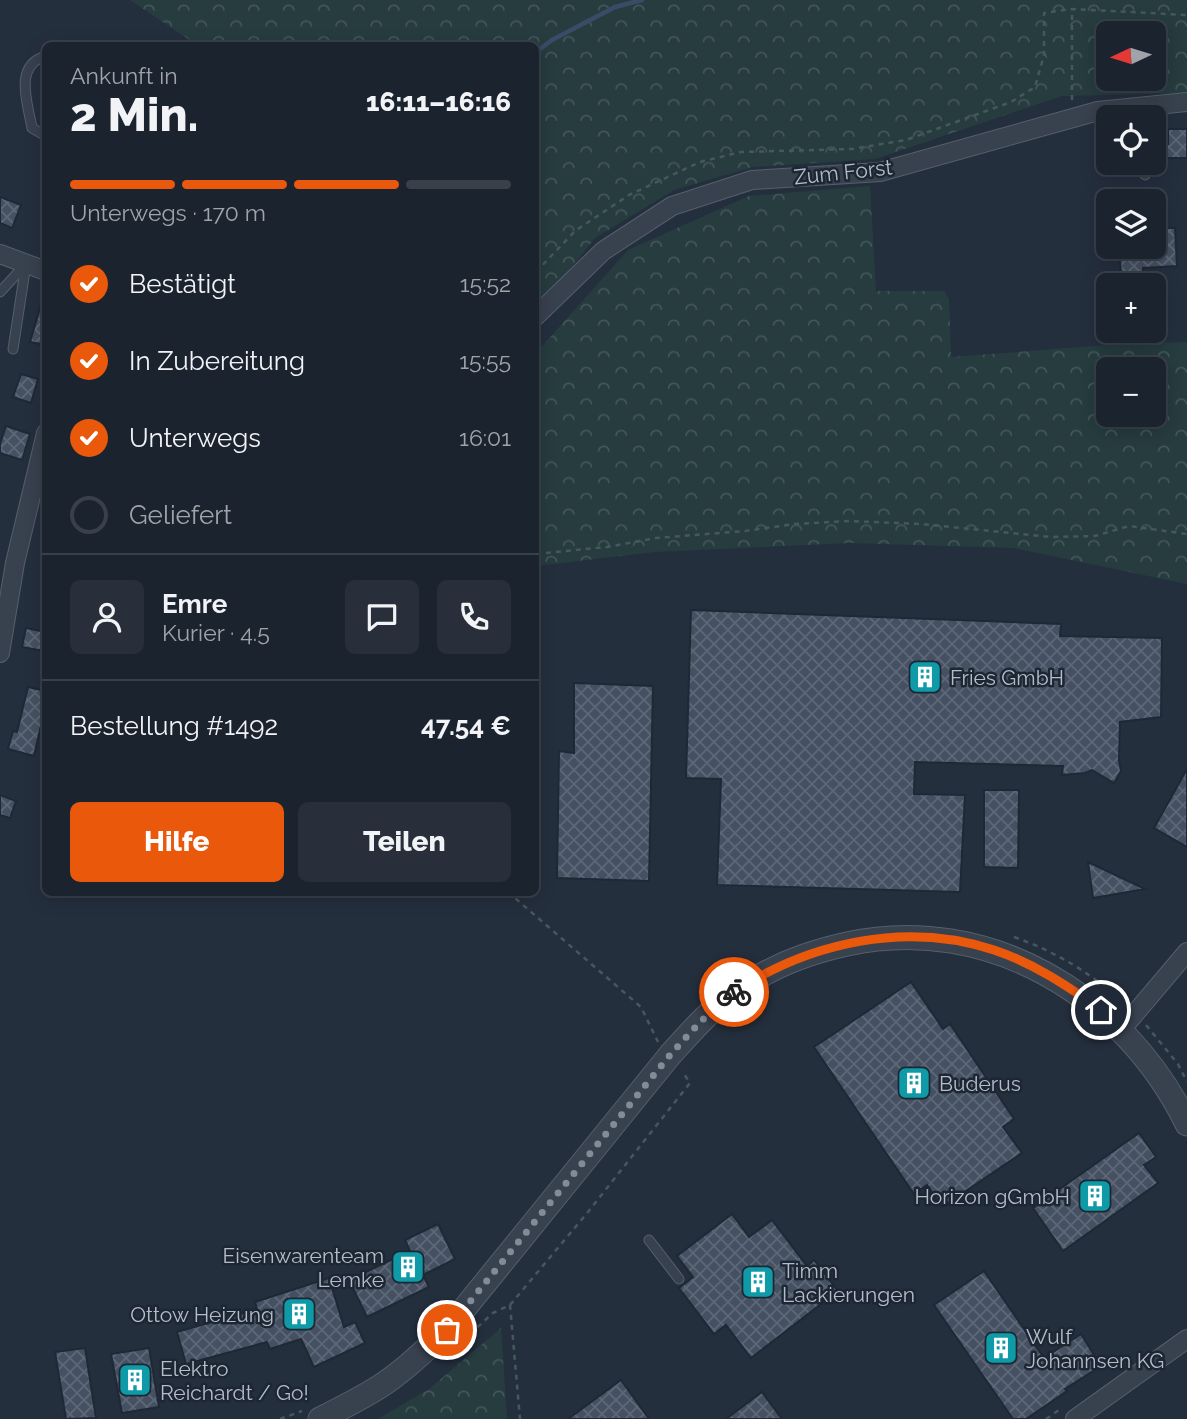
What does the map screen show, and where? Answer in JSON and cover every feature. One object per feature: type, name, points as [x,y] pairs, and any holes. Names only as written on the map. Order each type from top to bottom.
[{"type":"street","name":"Zum Forst","points":[[1166,107],[1187,102]]},
{"type":"street","name":"Zum Forst","points":[[539,313],[603,251],[672,206],[752,180],[880,172],[1096,112]]},
{"type":"street","points":[[0,254],[42,270]]},
{"type":"street","points":[[0,653],[15,564],[42,450]]},
{"type":"street","points":[[312,1415],[343,1408],[378,1387],[407,1367],[447,1330],[665,1044],[697,1025],[747,984],[794,959],[825,948],[891,937],[931,938],[963,942],[1008,956],[1050,976],[1101,1010],[1129,1021],[1143,1054],[1171,1093],[1187,1124]]},
{"type":"street","points":[[1129,1021],[1187,953]]},
{"type":"street","points":[[1075,1419],[1187,1339]]},
{"type":"lane","points":[[42,58],[34,61],[27,70],[25,85],[32,128],[42,134]]},
{"type":"lane","points":[[0,292],[26,264]]},
{"type":"lane","points":[[13,349],[26,264]]},
{"type":"lane","points":[[649,1240],[679,1279]]},
{"type":"path","points":[[539,269],[575,230],[629,195],[700,162],[741,152],[852,149],[906,140],[1011,102],[1035,87],[1044,55],[1044,13],[1072,9],[1187,15]]},
{"type":"path","points":[[1071,118],[1072,9]]},
{"type":"path","points":[[539,554],[607,547],[656,538],[849,521],[921,524],[1051,537],[1095,536],[1129,526],[1187,534]]},
{"type":"path","points":[[513,896],[641,1007],[690,1083],[510,1305],[520,1419]]},
{"type":"path","points":[[1013,937],[1073,963],[1107,988],[1129,1021],[1178,1064],[1187,1082]]},
{"type":"path","points":[[280,1419],[312,1415]]},
{"type":"green space","points":[[130,0],[1187,0],[1187,93],[1062,96],[875,159],[753,167],[674,190],[595,238],[539,308],[539,42],[193,42]]},
{"type":"green space","points":[[870,186],[876,291],[944,291],[949,299],[951,357],[1121,344],[1187,342],[1187,584],[1013,548],[850,543],[654,552],[539,566],[539,350],[628,250],[749,196]]},
{"type":"green space","points":[[501,1328],[507,1419],[378,1419],[429,1389]]},
{"type":"building","points":[[1168,129],[1187,129],[1187,158],[1166,158]]},
{"type":"building","points":[[0,197],[21,205],[12,228],[0,223]]},
{"type":"building","points":[[1166,228],[1175,228],[1177,266],[1143,268],[1143,273],[1121,273],[1120,259],[1166,259]]},
{"type":"building","points":[[42,301],[42,344],[30,342]]},
{"type":"building","points":[[21,374],[38,379],[31,403],[13,397]]},
{"type":"building","points":[[6,426],[30,434],[22,460],[0,453]]},
{"type":"building","name":"Fries GmbH","points":[[691,610],[1061,624],[1060,636],[1162,638],[1161,717],[1120,722],[1121,771],[1114,783],[1092,770],[1062,775],[1063,766],[915,762],[914,794],[965,795],[960,892],[717,885],[721,779],[686,778]]},
{"type":"building","points":[[26,628],[42,631],[42,651],[22,647]]},
{"type":"building","points":[[574,683],[653,686],[649,881],[557,878],[559,751],[574,753]]},
{"type":"building","points":[[28,687],[42,690],[42,721],[34,756],[8,749],[13,731],[17,732]]},
{"type":"building","points":[[1187,769],[1187,847],[1154,828]]},
{"type":"building","points":[[984,790],[1019,790],[1018,868],[984,867]]},
{"type":"building","points":[[0,795],[16,801],[10,818],[0,815]]},
{"type":"building","points":[[1088,862],[1145,889],[1093,898]]},
{"type":"building","name":"Buderus","points":[[911,982],[943,1029],[950,1024],[1014,1119],[1003,1127],[1022,1153],[942,1207],[927,1185],[914,1194],[814,1047]]},
{"type":"building","name":"Horizon gGmbH","points":[[1139,1133],[1156,1157],[1144,1165],[1158,1183],[1063,1251],[1033,1208]]},
{"type":"building","name":"Timm Lackierungen","points":[[732,1214],[749,1237],[772,1220],[807,1266],[814,1260],[838,1291],[751,1358],[726,1325],[714,1334],[679,1288],[693,1277],[677,1256]]},
{"type":"building","name":"Eisenwarenteam Lemke","points":[[438,1224],[455,1259],[423,1275],[429,1287],[367,1317],[349,1280],[410,1251],[405,1240]]},
{"type":"building","name":"Wulf Johannsen KG","points":[[984,1271],[1044,1358],[1081,1334],[1101,1366],[1026,1419],[1013,1419],[934,1305]]},
{"type":"building","points":[[329,1278],[344,1327],[355,1322],[365,1343],[314,1367],[301,1339],[270,1349],[267,1342],[186,1364],[177,1332],[257,1309],[255,1302]]},
{"type":"building","points":[[85,1348],[96,1418],[66,1419],[55,1352]]},
{"type":"building","name":"Elektro Reichardt / Go!","points":[[149,1348],[159,1407],[122,1413],[111,1354]]},
{"type":"building","points":[[621,1380],[649,1419],[568,1419]]},
{"type":"building","points":[[762,1392],[782,1419],[726,1419]]},
{"type":"waterway","points":[[539,50],[552,40],[615,7],[642,0]]},
{"type":"way so far","points":[[447,1330],[670,1055],[697,1025],[734,992]]},
{"type":"place","name":"Fries GmbH","points":[[925,677]]},
{"type":"place","name":"Buderus","points":[[914,1083]]},
{"type":"place","name":"Horizon gGmbH","points":[[1095,1196]]},
{"type":"place","name":"Eisenwarenteam Lemke","points":[[408,1267]]},
{"type":"place","name":"Timm Lackierungen","points":[[758,1282]]},
{"type":"place","name":"Ottow Heizung","points":[[299,1314]]},
{"type":"place","name":"Wulf Johannsen KG","points":[[1001,1348]]},
{"type":"place","name":"Elektro Reichardt / Go!","points":[[135,1380]]},
{"type":"route","points":[[734,992],[783,964],[825,948],[891,937],[931,938],[963,942],[1008,956],[1050,976],[1101,1010]]}]
